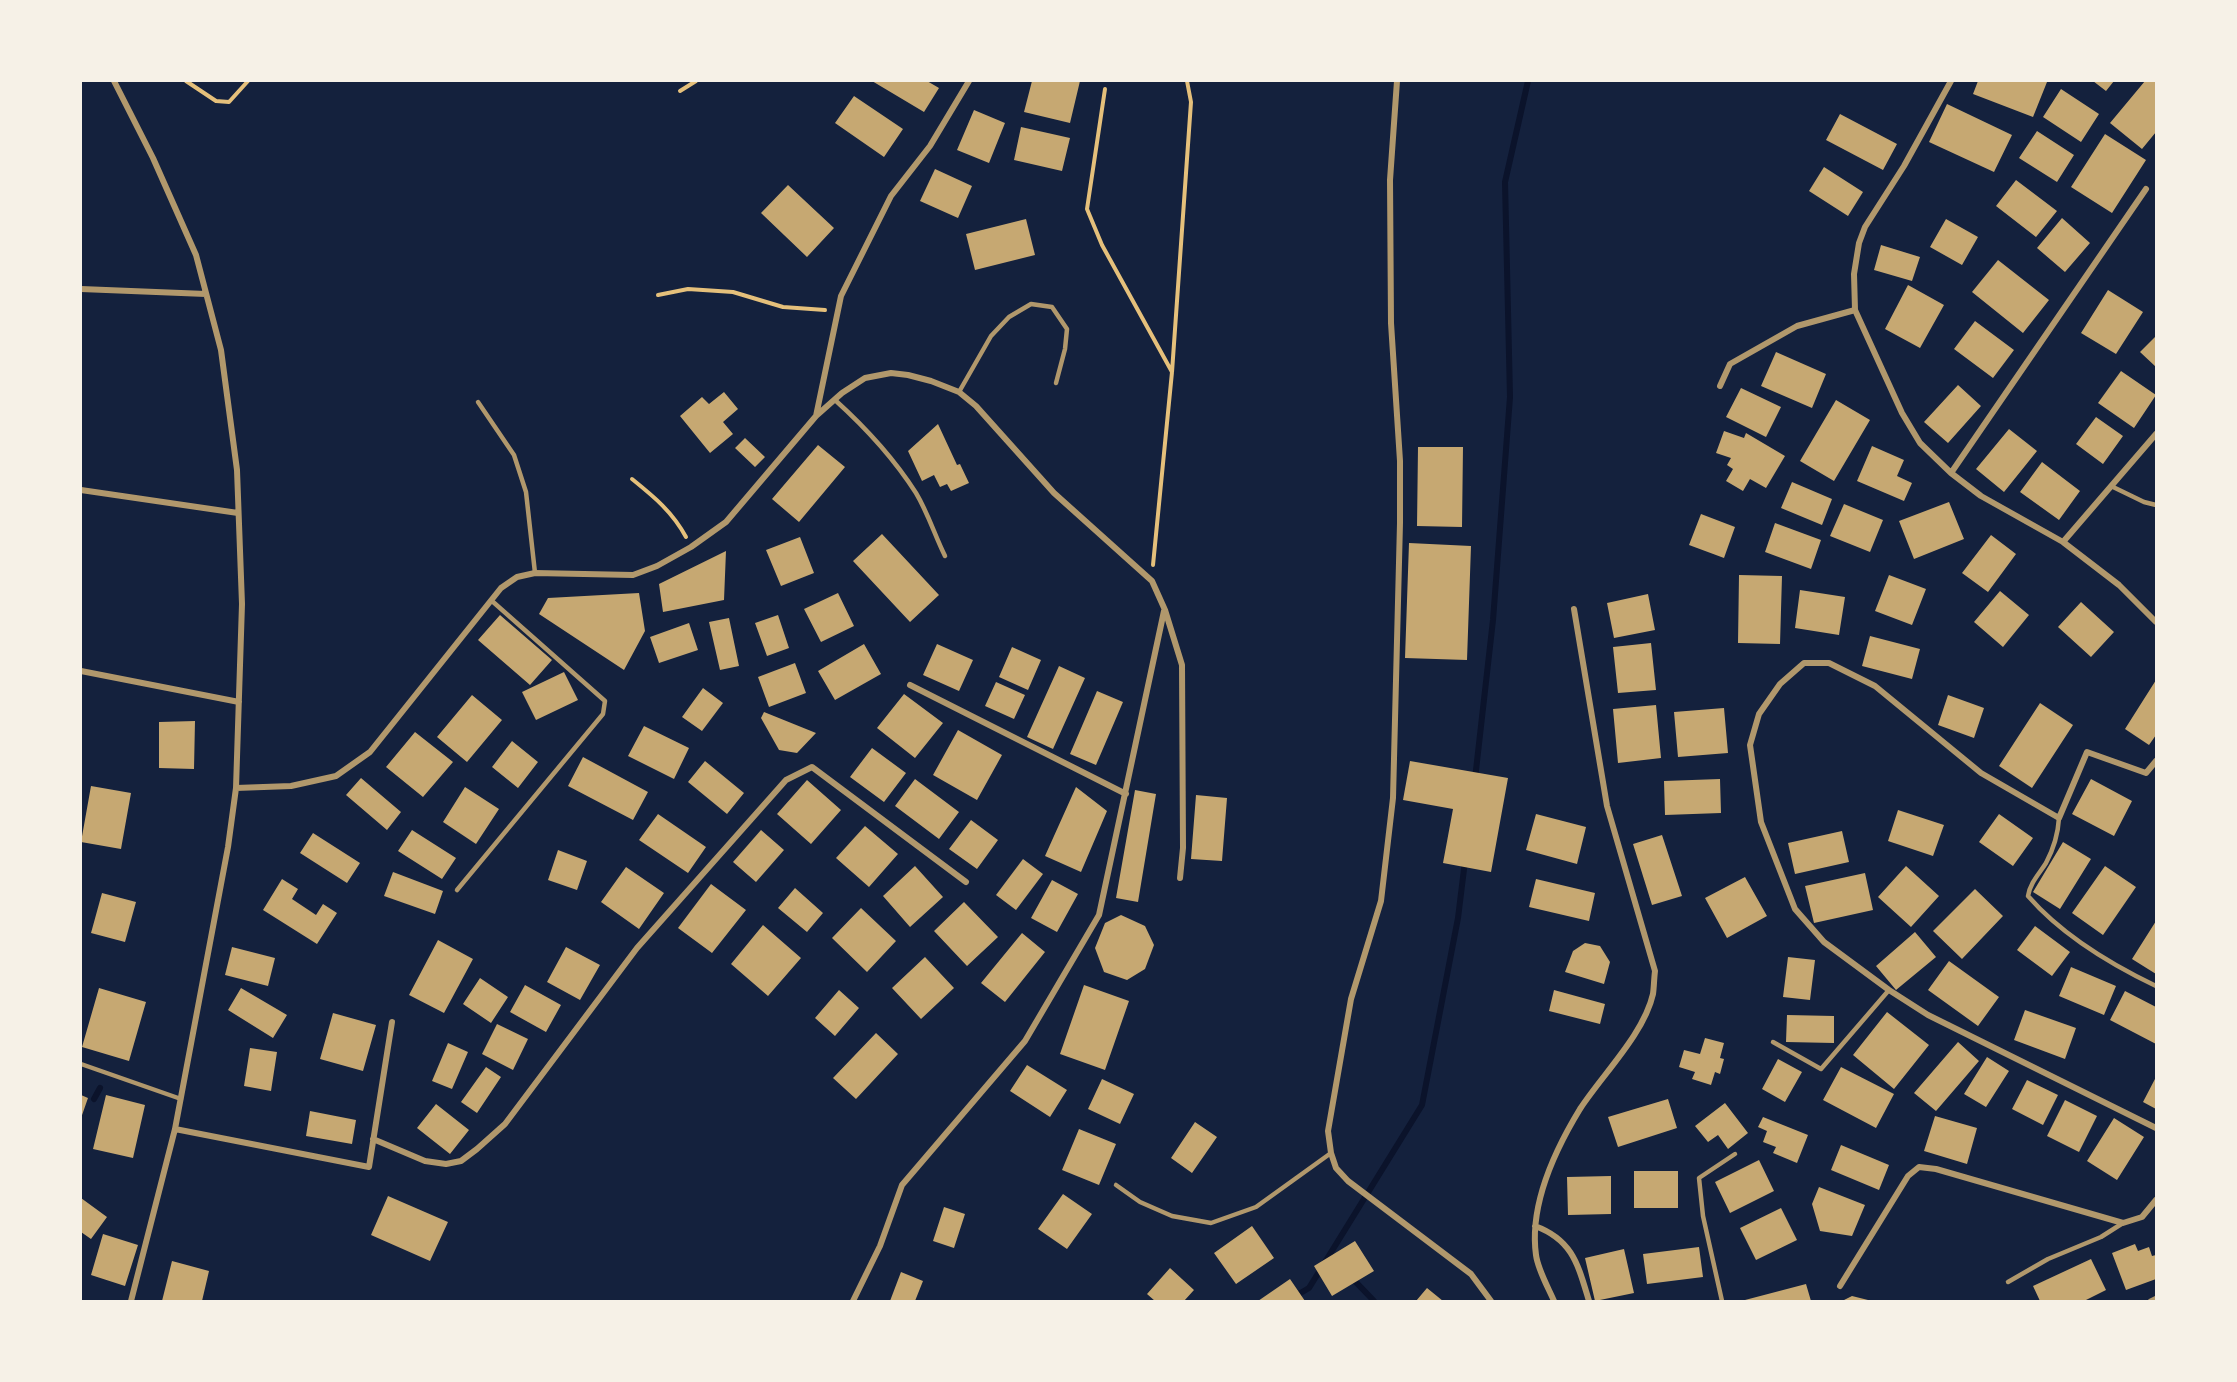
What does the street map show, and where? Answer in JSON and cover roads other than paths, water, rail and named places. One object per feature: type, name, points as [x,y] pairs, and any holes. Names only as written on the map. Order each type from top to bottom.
[{"type":"street","points":[[114,81],[153,158],[196,255],[221,350],[237,470],[242,604],[236,788],[228,847],[175,1129],[131,1301]]},
{"type":"street","points":[[816,416],[841,297],[891,196],[930,146],[969,81]]},
{"type":"street","points":[[1397,81],[1390,180],[1391,323],[1400,461],[1393,798],[1382,901],[1349,1010],[1328,1131],[1336,1168],[1348,1181],[1471,1274],[1491,1301]]},
{"type":"street","points":[[1951,81],[1904,166],[1865,227],[1859,243],[1854,274],[1855,310],[1902,413],[1920,443],[1951,473],[1981,496],[2063,542],[2119,585],[2156,622]]},
{"type":"street","points":[[1951,473],[2146,189]]},
{"type":"street","points":[[81,289],[206,294]]},
{"type":"street","points":[[1720,386],[1730,364],[1797,326],[1855,310]]},
{"type":"street","points":[[236,788],[291,786],[336,776],[370,752],[501,588],[517,577],[536,573],[633,575],[657,566],[691,547],[726,522],[816,416],[834,400],[865,378],[891,373],[931,381],[959,392],[976,406],[1054,493],[1152,581],[1165,610],[1182,665],[1183,848],[1180,878]]},
{"type":"street","points":[[2063,542],[2156,434]]},
{"type":"street","points":[[81,490],[238,513]]},
{"type":"street","points":[[1554,1301],[1536,1256],[1535,1226],[1544,1186],[1561,1144],[1581,1108],[1610,1071],[1643,1019],[1653,995],[1655,971],[1607,806],[1574,609]]},
{"type":"street","points":[[853,1301],[880,1246],[902,1185],[1025,1041],[1100,915],[1165,610]]},
{"type":"street","points":[[2156,761],[2146,773],[2087,753],[2059,818],[1981,773],[1875,686],[1828,663],[1804,663],[1780,684],[1759,714],[1750,745],[1761,822],[1795,909],[1824,942],[1889,990],[1928,1015],[2156,1128]]},
{"type":"street","points":[[81,670],[239,702]]},
{"type":"street","points":[[910,685],[1126,795]]},
{"type":"street","points":[[373,1139],[425,1161],[446,1164],[461,1161],[477,1149],[505,1124],[637,948],[786,780],[812,767],[966,882]]},
{"type":"street","points":[[175,1129],[369,1167],[392,1022]]},
{"type":"street","points":[[1840,1286],[1908,1176],[1919,1167],[1936,1168],[2123,1223],[2142,1217],[2156,1200]]},
{"type":"street","points":[[1535,1226],[1551,1232],[1566,1245],[1575,1257],[1589,1301]]},
{"type":"lane","points":[[959,392],[991,336],[1009,317],[1031,304],[1052,307],[1067,329],[1065,350],[1056,382]]},
{"type":"lane","points":[[834,400],[868,429],[899,468],[917,495],[945,556]]},
{"type":"lane","points":[[478,402],[514,455],[526,492],[536,573]]},
{"type":"lane","points":[[2112,486],[2144,502],[2156,505]]},
{"type":"lane","points":[[457,891],[603,714],[605,701],[492,601]]},
{"type":"lane","points":[[2059,818],[2058,839],[2029,888],[2028,896],[2042,912],[2092,950],[2156,986]]},
{"type":"lane","points":[[1773,1042],[1821,1069],[1889,990]]},
{"type":"lane","points":[[81,1064],[181,1099]]},
{"type":"lane","points":[[1116,1185],[1140,1202],[1172,1216],[1211,1223],[1256,1207],[1331,1153]]},
{"type":"lane","points":[[1722,1301],[1703,1216],[1699,1178],[1735,1154]]},
{"type":"lane","points":[[2008,1282],[2048,1259],[2101,1237],[2123,1223]]},
{"type":"lane","points":[[2151,1301],[2156,1298]]},
{"type":"waterway","points":[[1475,779],[1493,620],[1510,397],[1505,182],[1528,81]]},
{"type":"waterway","points":[[1287,1301],[1309,1288],[1422,1105],[1458,918],[1465,861]]},
{"type":"waterway","points":[[94,1099],[100,1088]]},
{"type":"waterway","points":[[1351,1277],[1374,1301]]}]
